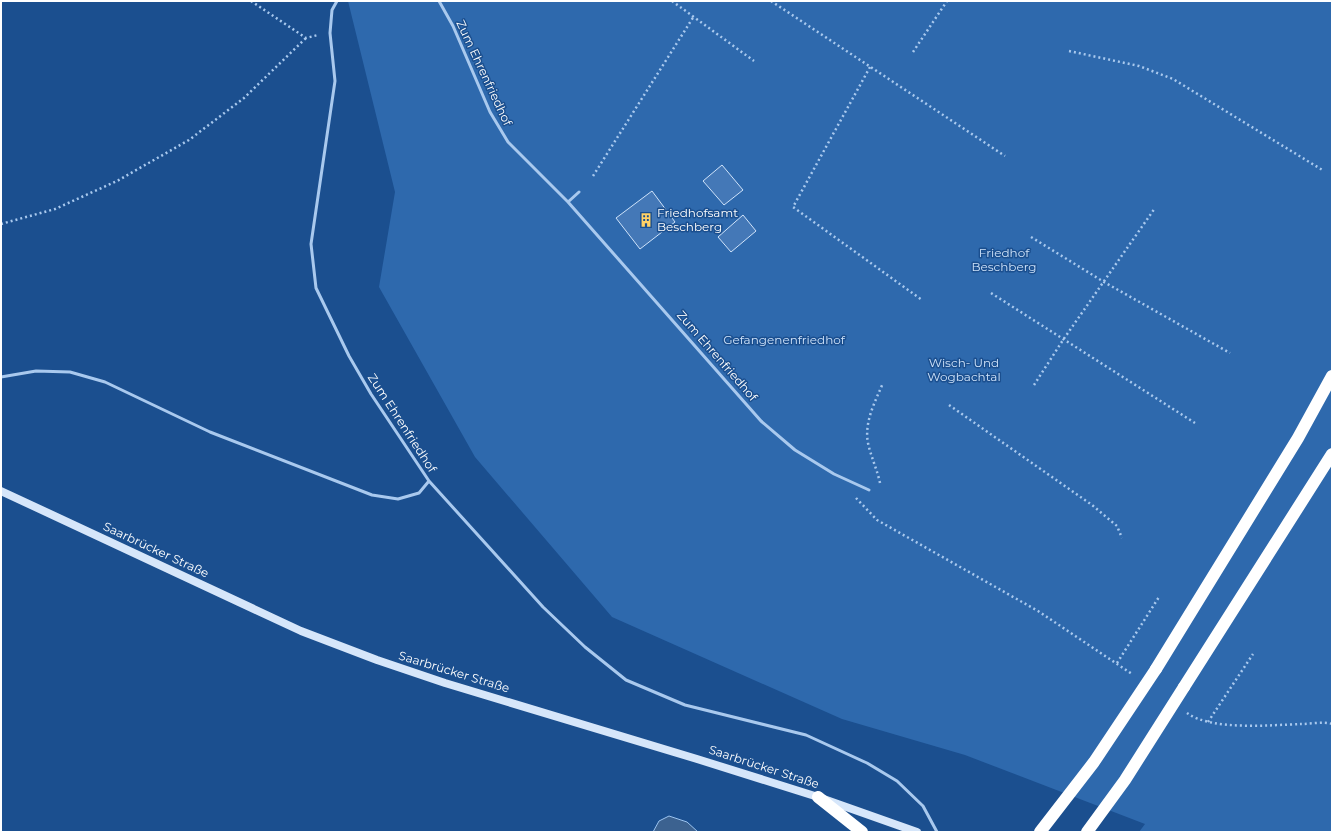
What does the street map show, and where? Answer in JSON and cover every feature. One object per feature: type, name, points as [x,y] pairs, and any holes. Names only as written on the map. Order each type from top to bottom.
[{"type":"highway","points":[[1040,832],[1094,762],[1156,669],[1298,438],[1332,376]]},
{"type":"highway","points":[[1087,832],[1125,780],[1332,454]]},
{"type":"highway","points":[[818,797],[862,832]]},
{"type":"main road","name":"Saarbrücker Straße","points":[[1,491],[301,631],[377,660],[445,683],[818,797],[917,832]]},
{"type":"lane","name":"Zum Ehrenfriedhof","points":[[1,377],[36,371],[70,372],[105,382],[210,432],[372,495],[398,499],[418,493],[429,481],[371,394],[349,356],[316,288],[311,244],[335,81],[330,33],[332,10],[337,1]]},
{"type":"lane","name":"Zum Ehrenfriedhof","points":[[438,1],[453,26],[498,127],[517,153],[568,202],[761,421],[795,450],[834,474],[869,490]]},
{"type":"lane","points":[[568,202],[579,192]]},
{"type":"lane","points":[[429,481],[543,607],[585,647],[626,680],[685,705],[806,735],[867,763],[897,781],[923,806],[937,832]]},
{"type":"path","points":[[251,1],[306,38]]},
{"type":"path","points":[[672,1],[754,61]]},
{"type":"path","points":[[771,1],[1005,156]]},
{"type":"path","points":[[913,52],[947,1]]},
{"type":"path","points":[[593,176],[694,16]]},
{"type":"path","points":[[1,224],[55,209],[110,184],[189,140],[244,98],[306,38],[330,33]]},
{"type":"path","points":[[1069,51],[1139,66],[1173,79],[1324,170]]},
{"type":"path","points":[[870,67],[793,207],[922,300]]},
{"type":"path","points":[[1034,385],[1063,340],[1155,208]]},
{"type":"path","points":[[1031,237],[1104,282],[1230,353]]},
{"type":"path","points":[[991,293],[1195,423]]},
{"type":"path","points":[[880,490],[878,473],[868,443],[868,427],[870,414],[883,383]]},
{"type":"path","points":[[949,405],[1092,505],[1117,526],[1122,538]]},
{"type":"path","points":[[854,495],[877,520],[1038,611],[1136,676]]},
{"type":"path","points":[[1117,663],[1159,597]]},
{"type":"path","points":[[1208,722],[1253,654]]},
{"type":"path","points":[[1181,709],[1194,718],[1208,722],[1250,726],[1332,724]]},
{"type":"green space","name":"Wisch- Und Wogbachtal","points":[[348,1],[1332,1],[1332,832],[1139,832],[1145,824],[965,755],[842,719],[612,617],[475,457],[379,287],[395,192]]},
{"type":"shaded area","points":[[669,816],[687,822],[698,832],[653,832],[659,821]]},
{"type":"building","points":[[722,165],[743,190],[724,205],[703,181]]},
{"type":"building","name":"Friedhofsamt Beschberg","points":[[652,191],[675,222],[640,249],[616,218]]},
{"type":"building","points":[[743,215],[756,231],[731,252],[718,237]]},
{"type":"place","name":"Friedhofsamt Beschberg","points":[[646,220]]},
{"type":"park label","name":"Friedhof Beschberg","points":[[1004,260]]},
{"type":"park label","name":"Gefangenenfriedhof","points":[[784,340]]}]
